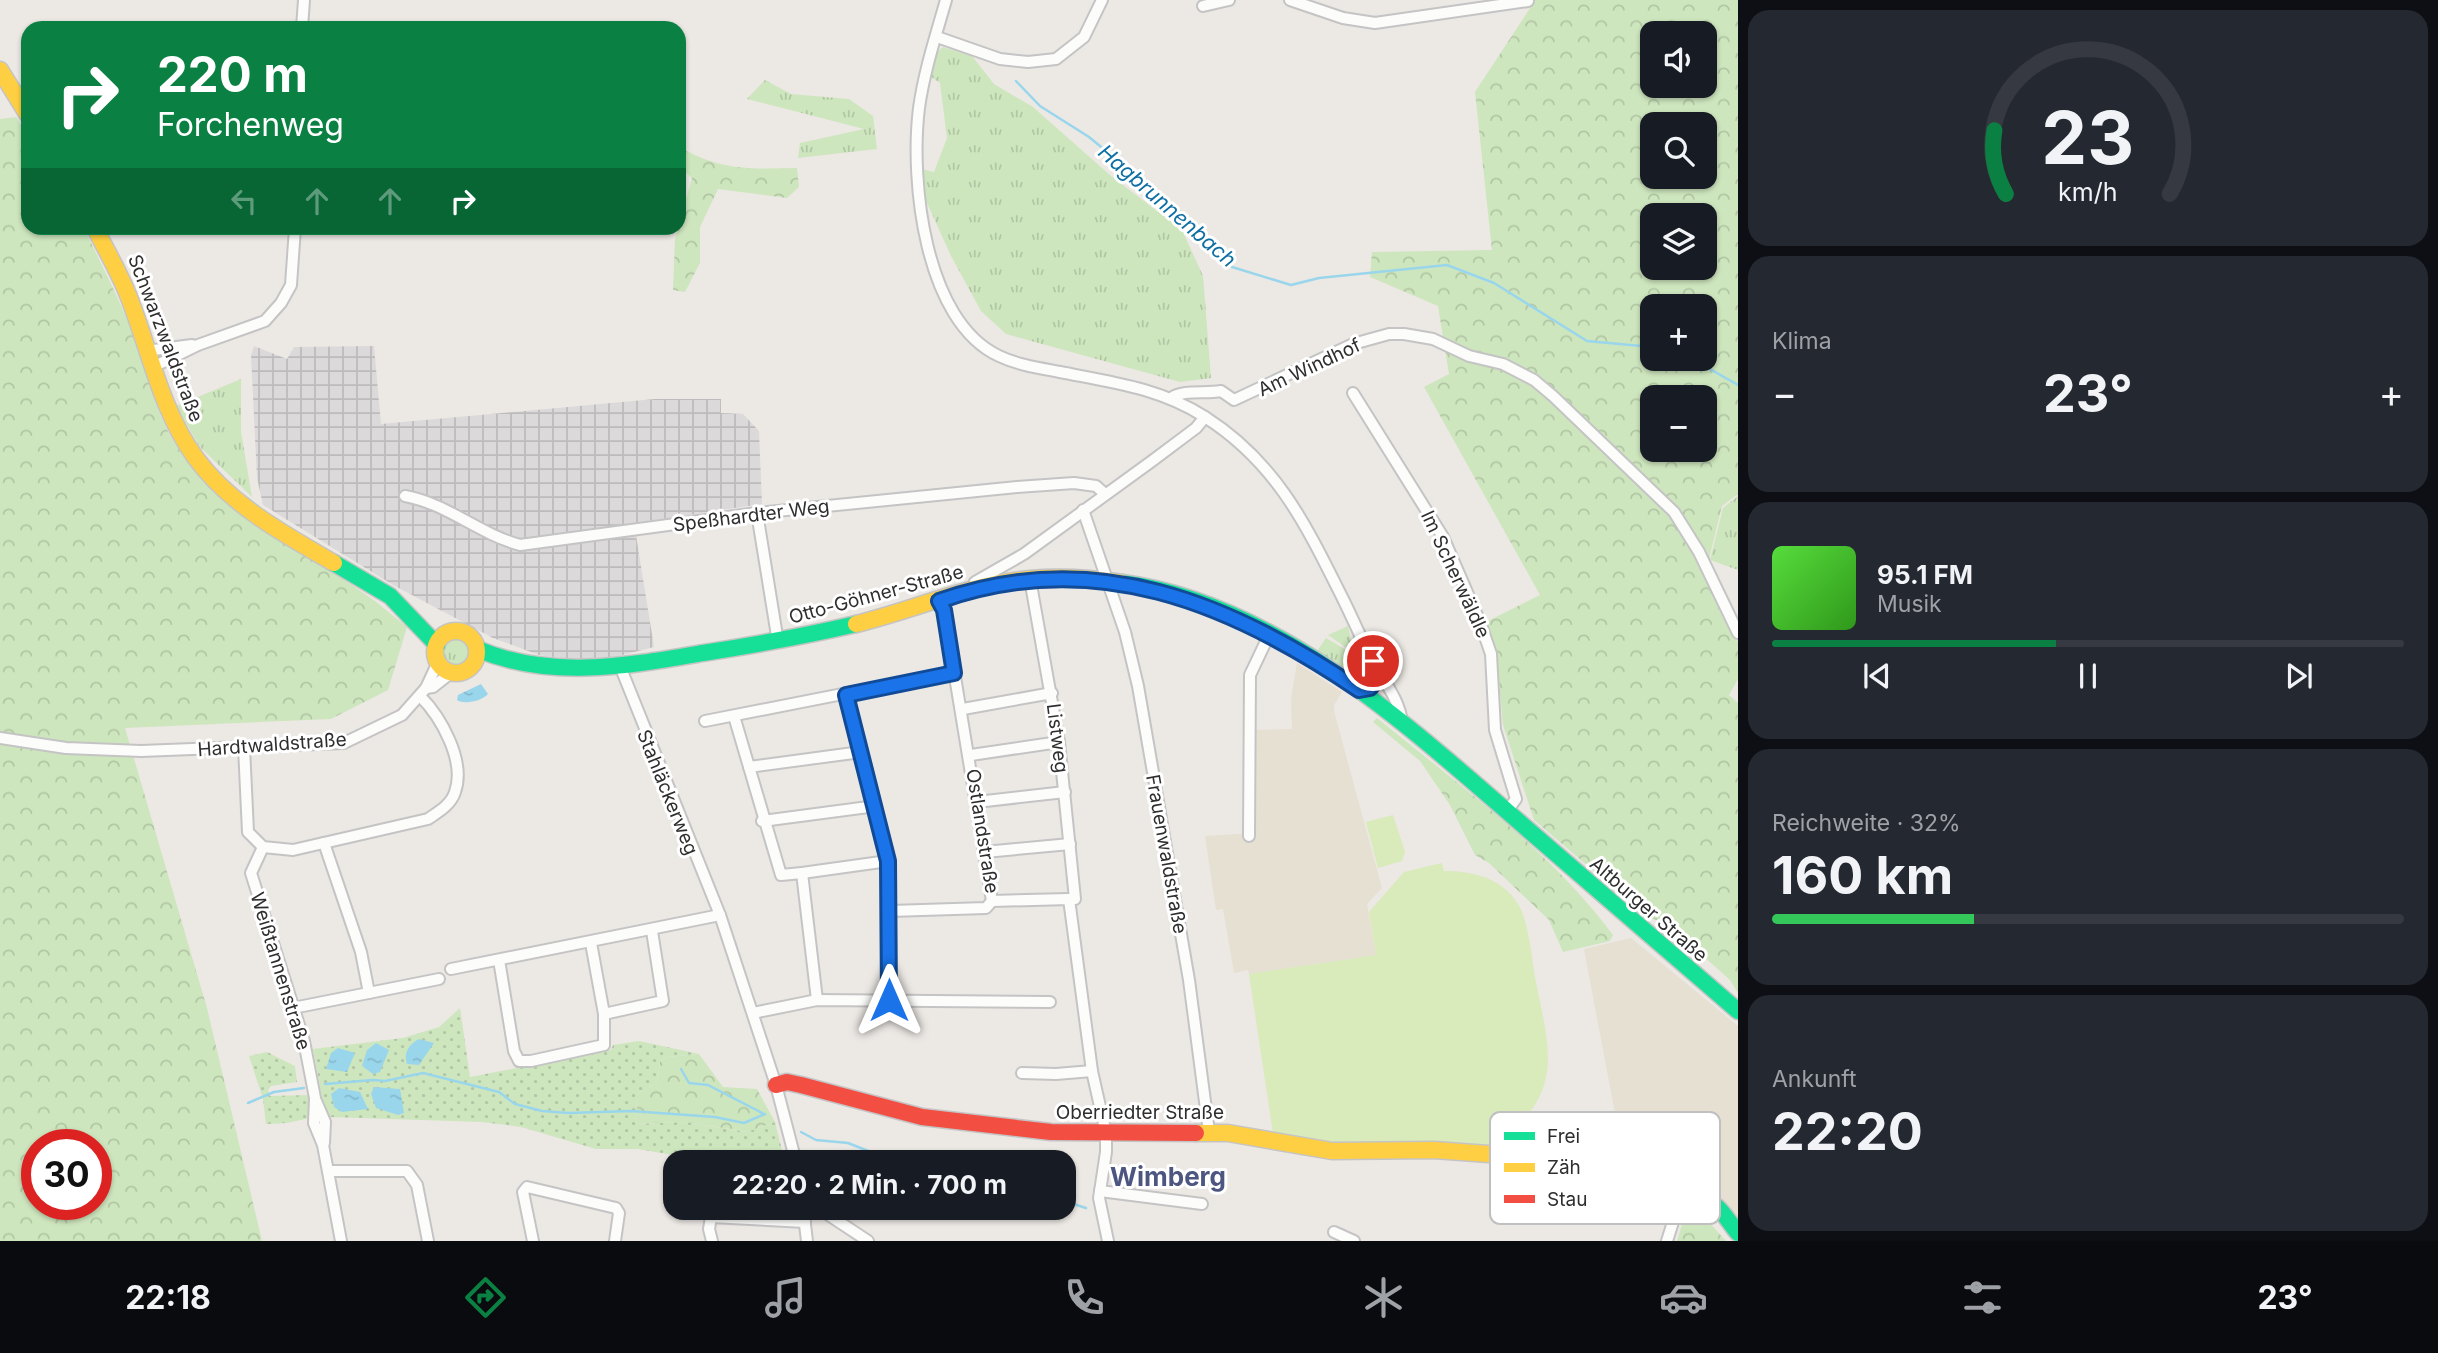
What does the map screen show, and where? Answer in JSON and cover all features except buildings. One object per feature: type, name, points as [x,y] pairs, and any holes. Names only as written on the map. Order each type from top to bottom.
[{"type":"street","points":[[302,21],[304,0]]},
{"type":"street","name":"Am Windhof","points":[[946,0],[919,107],[916,183],[931,254],[941,286],[960,323],[984,347],[1011,361],[1133,386],[1171,398],[1205,417],[1253,453],[1288,497],[1314,542],[1373,661],[1400,708],[1402,722]]},
{"type":"street","points":[[937,37],[1000,59],[1028,62],[1056,59],[1084,37],[1102,0]]},
{"type":"street","points":[[1203,6],[1229,0]]},
{"type":"street","points":[[1290,0],[1343,18],[1375,23],[1528,1]]},
{"type":"street","points":[[0,70],[21,104]]},
{"type":"street","name":"Schwarzwaldstraße","points":[[98,235],[128,294],[151,368],[176,428],[196,458],[230,494],[282,533],[370,582],[442,639]]},
{"type":"street","points":[[151,368],[198,345],[264,321],[281,303],[291,285],[295,235]]},
{"type":"street","name":"Am Windhof","points":[[1171,398],[1180,392],[1201,394],[1221,391],[1234,400],[1353,344],[1389,334],[1433,339],[1469,356],[1490,361],[1534,380],[1674,512],[1699,552],[1738,633]]},
{"type":"street","points":[[146,351],[198,345]]},
{"type":"street","name":"Im Scherwäldle","points":[[1353,393],[1443,537],[1486,636],[1491,654],[1495,730],[1516,799],[1507,811]]},
{"type":"street","points":[[977,589],[975,582],[1024,554],[1174,445],[1205,417]]},
{"type":"street","name":"Speßhardter Weg","points":[[405,496],[429,500],[494,538],[520,545],[757,513],[1074,483],[1096,486],[1105,494]]},
{"type":"street","name":"Frauenwaldstraße","points":[[1083,510],[1125,632],[1138,686],[1189,980],[1209,1132]]},
{"type":"street","name":"Otto-Göhner-Straße","points":[[757,513],[778,642]]},
{"type":"street","name":"Otto-Göhner-Straße","points":[[476,655],[546,668],[620,666],[778,642],[977,589],[1030,579],[1105,580],[1185,598],[1269,635],[1318,662],[1402,722],[1534,836]]},
{"type":"street","name":"Listweg","points":[[1030,579],[1059,742],[1075,899]]},
{"type":"street","name":"Ostlandstraße","points":[[939,601],[944,610],[963,709],[992,901],[1069,899],[1092,1071],[1106,1133],[1099,1209],[1108,1241]]},
{"type":"street","points":[[467,634],[476,655],[468,669],[452,672],[438,662],[442,639],[467,634]]},
{"type":"street","points":[[1249,836],[1250,675],[1269,635]]},
{"type":"street","points":[[1359,690],[1373,661]]},
{"type":"street","name":"Hardtwaldstraße","points":[[0,738],[66,748],[141,751],[344,743],[402,715],[423,692],[438,662]]},
{"type":"street","name":"Stahläckerweg","points":[[620,666],[720,915],[776,1085],[793,1150]]},
{"type":"street","name":"Hardtwaldstraße","points":[[423,692],[452,672]]},
{"type":"street","points":[[705,721],[954,673]]},
{"type":"street","points":[[1359,690],[1370,688],[1381,674]]},
{"type":"street","points":[[244,747],[248,832],[263,847],[293,850],[428,819],[455,791],[457,766],[447,736],[423,692]]},
{"type":"street","points":[[963,709],[1052,693]]},
{"type":"street","points":[[846,695],[888,861],[889,1000]]},
{"type":"street","points":[[734,716],[762,821],[781,878],[888,861]]},
{"type":"street","points":[[971,755],[1059,742]]},
{"type":"street","points":[[749,767],[861,752]]},
{"type":"street","points":[[977,802],[1065,792]]},
{"type":"street","points":[[762,821],[876,806]]},
{"type":"street","name":"Altburger Straße","points":[[1534,836],[1738,1011]]},
{"type":"street","points":[[324,843],[361,952],[369,993]]},
{"type":"street","points":[[985,852],[1070,844]]},
{"type":"street","name":"Weißtannenstraße","points":[[263,847],[251,873],[304,1041],[315,1098],[325,1122],[323,1145],[341,1241]]},
{"type":"street","points":[[802,873],[817,1000]]},
{"type":"street","points":[[890,911],[986,908],[992,901]]},
{"type":"street","points":[[451,969],[652,931],[720,915]]},
{"type":"street","points":[[604,1014],[663,1001],[652,931]]},
{"type":"street","points":[[499,960],[514,1051],[519,1061],[531,1062],[604,1045],[604,1014],[592,943]]},
{"type":"street","points":[[293,1008],[439,979]]},
{"type":"street","points":[[752,1013],[817,1000],[1050,1002]]},
{"type":"street","points":[[1022,1073],[1092,1071]]},
{"type":"street","name":"Oberriedter Straße","points":[[776,1085],[787,1082],[801,1085],[922,1117],[1051,1132],[1209,1132],[1332,1151],[1434,1150],[1490,1154]]},
{"type":"street","points":[[328,1171],[407,1171],[417,1185],[428,1241]]},
{"type":"street","points":[[533,1241],[523,1192],[527,1187],[616,1208],[619,1213],[615,1241]]},
{"type":"street","points":[[1100,1191],[1202,1204]]},
{"type":"street","name":"Oberriedter Straße","points":[[1720,1211],[1738,1233]]},
{"type":"street","points":[[712,1241],[711,1217],[805,1222],[807,1241]]},
{"type":"street","points":[[836,1220],[868,1241]]},
{"type":"street","points":[[1667,1241],[1672,1224]]},
{"type":"street","points":[[1334,1232],[1354,1241]]},
{"type":"shaded area","points":[[254,346],[287,359],[294,347],[374,346],[381,424],[655,399],[721,399],[721,413],[743,414],[759,431],[762,504],[634,523],[654,647],[607,659],[577,660],[539,655],[493,638],[393,585],[263,505],[257,478],[251,355]]},
{"type":"shaded area","points":[[1297,663],[1342,692],[1334,705],[1334,711],[1382,888],[1367,904],[1376,955],[1249,974],[1248,970],[1234,973],[1223,909],[1216,910],[1205,836],[1253,833],[1252,730],[1292,729],[1291,699]]},
{"type":"shaded area","points":[[1631,938],[1738,1026],[1738,1217],[1720,1196],[1720,1112],[1615,1112],[1584,949]]},
{"type":"green space","points":[[1532,0],[1738,0],[1738,494],[1722,506],[1709,559],[1700,566],[1722,616],[1738,642],[1738,679],[1729,695],[1738,703],[1738,993],[1730,980],[1673,929],[1644,914],[1534,820],[1503,725],[1497,660],[1486,622],[1540,595],[1424,387],[1449,374],[1438,306],[1370,277],[1372,252],[1492,250],[1475,92],[1532,5]]},
{"type":"green space","points":[[943,47],[972,56],[994,84],[1033,107],[1111,176],[1182,230],[1203,276],[1211,378],[1180,382],[1006,334],[981,311],[951,256],[923,194],[921,169],[934,172],[947,138],[940,83],[930,76],[936,53]]},
{"type":"green space","points":[[765,80],[791,94],[849,99],[873,116],[877,149],[798,158],[800,143],[864,129],[747,99]]},
{"type":"green space","points":[[16,117],[21,125],[21,235],[87,235],[129,324],[160,413],[190,465],[229,504],[250,520],[365,594],[407,627],[388,690],[331,719],[125,728],[207,1008],[262,1241],[0,1241],[0,119]]},
{"type":"green space","points":[[686,150],[709,161],[736,167],[797,168],[799,187],[787,198],[718,189],[700,227],[700,263],[685,292],[673,290],[675,239],[676,235],[686,235],[686,200],[692,178],[686,173]]},
{"type":"green space","points":[[241,379],[241,432],[252,497],[200,447],[176,406]]},
{"type":"green space","points":[[1738,496],[1738,570],[1710,560],[1723,508]]},
{"type":"green space","points":[[1348,626],[1353,650],[1351,651],[1328,635]]},
{"type":"green space","points":[[1353,631],[1367,660],[1361,674],[1340,669],[1315,654],[1326,638],[1353,654]]},
{"type":"green space","points":[[456,639],[466,643],[470,653],[466,663],[456,667],[446,663],[442,653],[446,643]]},
{"type":"green space","points":[[1377,718],[1532,846],[1588,904],[1613,935],[1610,941],[1563,952],[1549,920],[1489,863],[1475,855],[1450,805],[1420,761],[1373,722]]},
{"type":"green space","points":[[1393,815],[1405,852],[1402,861],[1378,868],[1366,822]]},
{"type":"green space","points":[[1442,863],[1444,871],[1466,872],[1495,882],[1518,904],[1529,939],[1546,1037],[1547,1074],[1542,1091],[1529,1112],[1490,1112],[1490,1144],[1482,1146],[1324,1143],[1273,1133],[1249,974],[1376,955],[1369,912],[1404,872]]},
{"type":"green space","points":[[460,1008],[470,1077],[611,1050],[613,1045],[639,1041],[699,1054],[667,1057],[660,1061],[657,1083],[636,1094],[637,1124],[685,1122],[747,1132],[775,1122],[782,1150],[663,1150],[663,1153],[638,1149],[596,1149],[521,1127],[482,1122],[329,1117],[322,1097],[313,1049],[403,1038],[439,1027]]},
{"type":"green space","points":[[267,1052],[295,1066],[297,1082],[271,1086],[268,1090],[270,1096],[309,1095],[310,1118],[266,1124],[263,1099],[249,1056]]},
{"type":"green space","points":[[699,1054],[723,1087],[757,1089],[775,1122],[748,1132],[685,1122],[637,1124],[636,1094],[657,1083],[660,1061],[667,1057]]},
{"type":"green space","points":[[1682,1224],[1711,1224],[1726,1241],[1677,1241]]},
{"type":"water","points":[[481,684],[488,694],[468,702],[457,700],[458,695]]},
{"type":"water","points":[[419,1039],[434,1043],[419,1065],[407,1064],[408,1049]]},
{"type":"water","points":[[376,1043],[389,1050],[380,1072],[373,1074],[362,1066],[367,1050]]},
{"type":"water","points":[[338,1048],[355,1053],[347,1072],[326,1069],[331,1053]]},
{"type":"water","points":[[374,1087],[400,1089],[404,1113],[398,1115],[376,1108],[371,1094]]},
{"type":"water","points":[[339,1088],[360,1092],[368,1109],[342,1112],[334,1107],[331,1094]]},
{"type":"waterway","name":"Hagbrunnenbach","points":[[1016,81],[1040,106],[1089,137],[1196,225],[1232,267],[1291,285],[1319,278],[1447,265],[1494,283],[1587,341],[1640,346]]},
{"type":"waterway","name":"Hagbrunnenbach","points":[[1713,371],[1738,385]]},
{"type":"waterway","points":[[681,1069],[689,1083],[708,1085],[764,1114]]},
{"type":"waterway","points":[[325,1084],[385,1081],[423,1073],[499,1092],[515,1104],[542,1111],[631,1111],[715,1117],[744,1123],[765,1114]]},
{"type":"waterway","points":[[248,1103],[274,1092],[304,1088]]},
{"type":"waterway","points":[[801,1132],[816,1140],[848,1143],[866,1150]]},
{"type":"waterway","points":[[1076,1205],[1086,1208]]},
{"type":"traffic: fast","points":[[334,563],[390,596],[437,645]]},
{"type":"traffic: fast","points":[[1122,583],[1179,595],[1234,616],[1288,643],[1339,676],[1436,750],[1738,1011]]},
{"type":"traffic: fast","points":[[477,649],[533,665],[589,668],[675,658],[856,624]]},
{"type":"traffic: fast","points":[[1720,1210],[1738,1233]]},
{"type":"traffic: slow","points":[[0,70],[21,104]]},
{"type":"traffic: slow","points":[[99,235],[128,295],[164,399],[195,457],[241,504],[277,530],[334,563]]},
{"type":"traffic: slow","points":[[856,624],[1008,582],[1065,578],[1122,583]]},
{"type":"traffic: slow","points":[[456,631],[471,637],[477,652],[471,667],[456,673],[441,667],[435,652],[441,637],[456,631]]},
{"type":"traffic: slow","points":[[1196,1133],[1228,1133],[1332,1151],[1434,1150],[1490,1154]]},
{"type":"traffic: jam","points":[[776,1085],[787,1082],[801,1085],[922,1117],[1051,1132],[1196,1133]]},
{"type":"district","name":"Wimberg","points":[[1168,1177]]},
{"type":"route","points":[[889,1000],[888,861],[846,695],[954,673],[944,610],[939,601],[977,589],[1030,579],[1105,580],[1185,598],[1228,614],[1318,662],[1359,690],[1370,688],[1381,674],[1373,661]]}]
